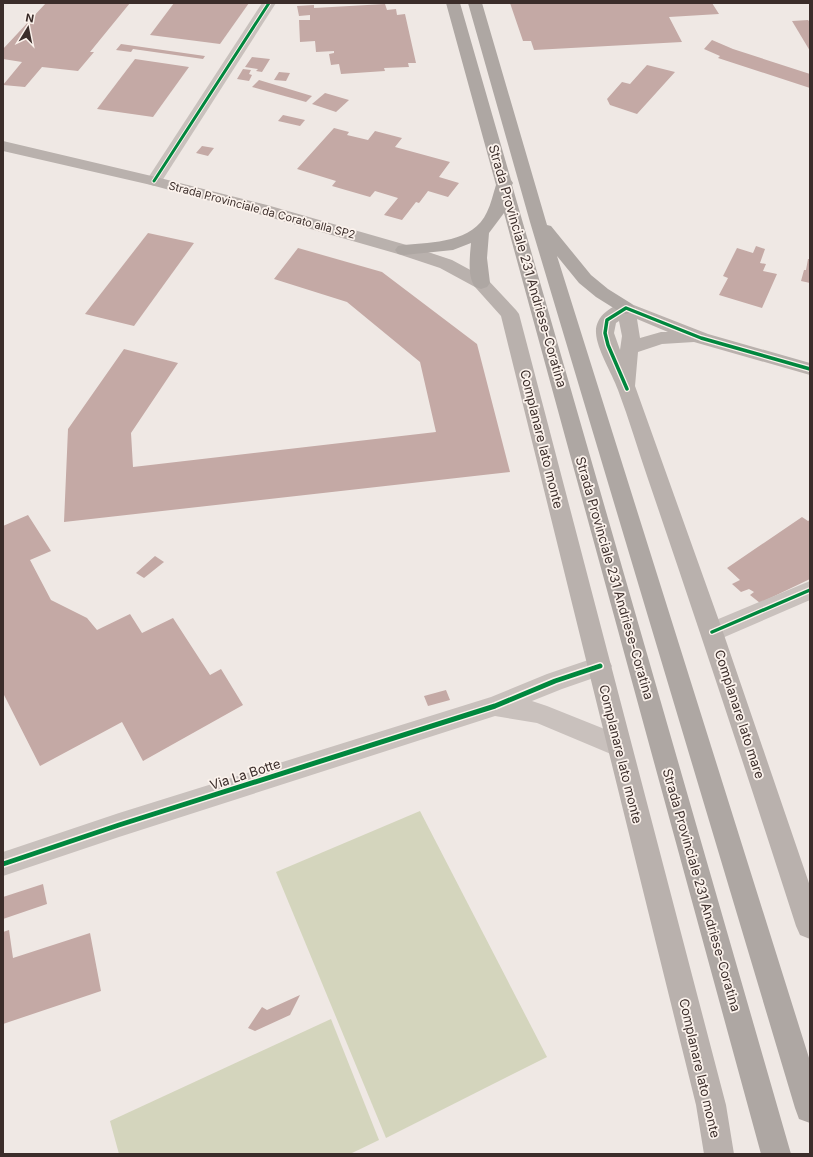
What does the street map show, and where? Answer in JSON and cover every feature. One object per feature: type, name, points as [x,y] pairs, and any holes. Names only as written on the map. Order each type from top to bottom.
[{"type":"highway","name":"Strada Provinciale 231 Andriese-Coratina","points":[[453,3],[505,183],[776,1154]]},
{"type":"highway","name":"Strada Provinciale 231 Andriese-Coratina","points":[[475,3],[538,222],[810,1108]]},
{"type":"highway","points":[[482,283],[478,258],[481,233],[495,214],[505,183]]},
{"type":"highway","points":[[538,222],[585,279],[602,293],[626,308]]},
{"type":"highway","points":[[404,250],[453,245],[481,233]]},
{"type":"main road","name":"Strada Provinciale da Corato alla SP2","points":[[3,146],[154,181],[261,209],[404,250]]},
{"type":"main road","name":"Complanare lato monte","points":[[404,250],[446,264],[482,283],[510,314],[600,666],[618,746],[709,1097],[719,1154]]},
{"type":"main road","points":[[626,308],[701,338],[810,369]]},
{"type":"main road","name":"Complanare lato mare","points":[[627,389],[630,324],[626,308],[607,320],[605,333],[608,345],[627,389],[712,632],[810,926]]},
{"type":"main road","points":[[630,348],[661,338],[701,338]]},
{"type":"street","points":[[154,181],[269,3]]},
{"type":"street","points":[[712,632],[810,590]]},
{"type":"street","name":"Via La Botte","points":[[3,864],[119,825],[495,706],[555,681],[600,666]]},
{"type":"street","points":[[495,706],[539,712],[618,746]]},
{"type":"green space","points":[[420,811],[547,1057],[386,1138],[276,872]]},
{"type":"green space","points":[[331,1019],[379,1140],[350,1154],[119,1154],[110,1121]]},
{"type":"building","points":[[46,3],[130,3],[90,52],[94,52],[78,71],[42,67],[25,87],[3,85],[22,62],[3,59],[3,49]]},
{"type":"building","points":[[174,3],[249,3],[220,44],[150,35]]},
{"type":"building","points":[[510,3],[712,3],[719,14],[669,17],[682,42],[534,50],[531,41],[523,41]]},
{"type":"building","points":[[385,4],[387,10],[396,9],[397,15],[405,14],[416,63],[408,63],[409,67],[384,68],[385,71],[341,74],[339,64],[331,65],[329,54],[334,53],[334,51],[316,52],[315,41],[300,42],[299,20],[310,20],[310,15],[299,16],[297,6],[314,5],[314,8]]},
{"type":"building","points":[[808,20],[810,22],[810,51],[792,21]]},
{"type":"building","points":[[712,40],[733,49],[810,74],[810,88],[718,58],[720,56],[704,49]]},
{"type":"building","points":[[121,44],[205,56],[203,59],[133,49],[131,52],[116,50]]},
{"type":"building","points":[[252,57],[270,59],[262,72],[256,71],[258,69],[245,67]]},
{"type":"building","points":[[135,59],[189,67],[153,117],[97,109]]},
{"type":"building","points":[[647,65],[675,72],[637,114],[610,105],[607,99],[622,82],[630,84]]},
{"type":"building","points":[[243,69],[251,70],[249,74],[252,75],[249,81],[237,79]]},
{"type":"building","points":[[279,72],[290,73],[286,81],[274,80]]},
{"type":"building","points":[[259,80],[312,96],[306,102],[252,87]]},
{"type":"building","points":[[325,93],[349,100],[336,112],[312,104]]},
{"type":"building","points":[[283,115],[305,120],[300,126],[278,121]]},
{"type":"building","points":[[334,128],[349,132],[347,135],[368,140],[375,131],[402,138],[395,147],[450,162],[439,177],[459,183],[448,197],[428,191],[419,203],[416,202],[402,220],[384,215],[398,198],[375,191],[370,197],[332,186],[336,181],[297,169]]},
{"type":"building","points":[[202,146],[214,148],[208,156],[196,153]]},
{"type":"building","points":[[148,233],[194,243],[134,326],[85,314]]},
{"type":"building","points":[[756,246],[765,249],[760,263],[766,264],[763,271],[777,274],[762,308],[719,295],[728,278],[723,276],[737,248],[753,253]]},
{"type":"building","points":[[298,248],[382,272],[477,344],[510,472],[64,522],[68,429],[124,349],[178,363],[131,433],[133,467],[436,432],[420,362],[347,302],[274,279]]},
{"type":"building","points":[[808,259],[810,259],[810,283],[801,281],[804,270],[806,270]]},
{"type":"building","points":[[28,515],[51,551],[30,560],[51,600],[87,618],[97,630],[130,614],[142,633],[173,618],[210,675],[221,669],[243,705],[143,761],[122,722],[40,766],[3,693],[3,526]]},
{"type":"building","points":[[802,517],[808,521],[810,520],[810,579],[760,603],[750,595],[754,592],[749,589],[741,592],[732,584],[740,580],[727,568]]},
{"type":"building","points":[[155,556],[164,562],[144,578],[136,573]]},
{"type":"building","points":[[446,690],[450,700],[428,706],[424,696]]},
{"type":"building","points":[[43,884],[47,904],[3,919],[3,897]]},
{"type":"building","points":[[9,930],[13,958],[90,933],[101,991],[3,1024],[3,932]]},
{"type":"building","points":[[300,995],[290,1015],[255,1031],[248,1028],[262,1007],[267,1010]]},
{"type":"cycle path","points":[[154,181],[269,3]]},
{"type":"cycle path","points":[[627,389],[608,345],[605,333],[607,320],[626,308],[701,338],[810,369]]},
{"type":"cycle path","points":[[712,632],[810,590]]},
{"type":"cycle path","points":[[3,864],[119,825],[495,706],[555,681],[600,666]]}]
